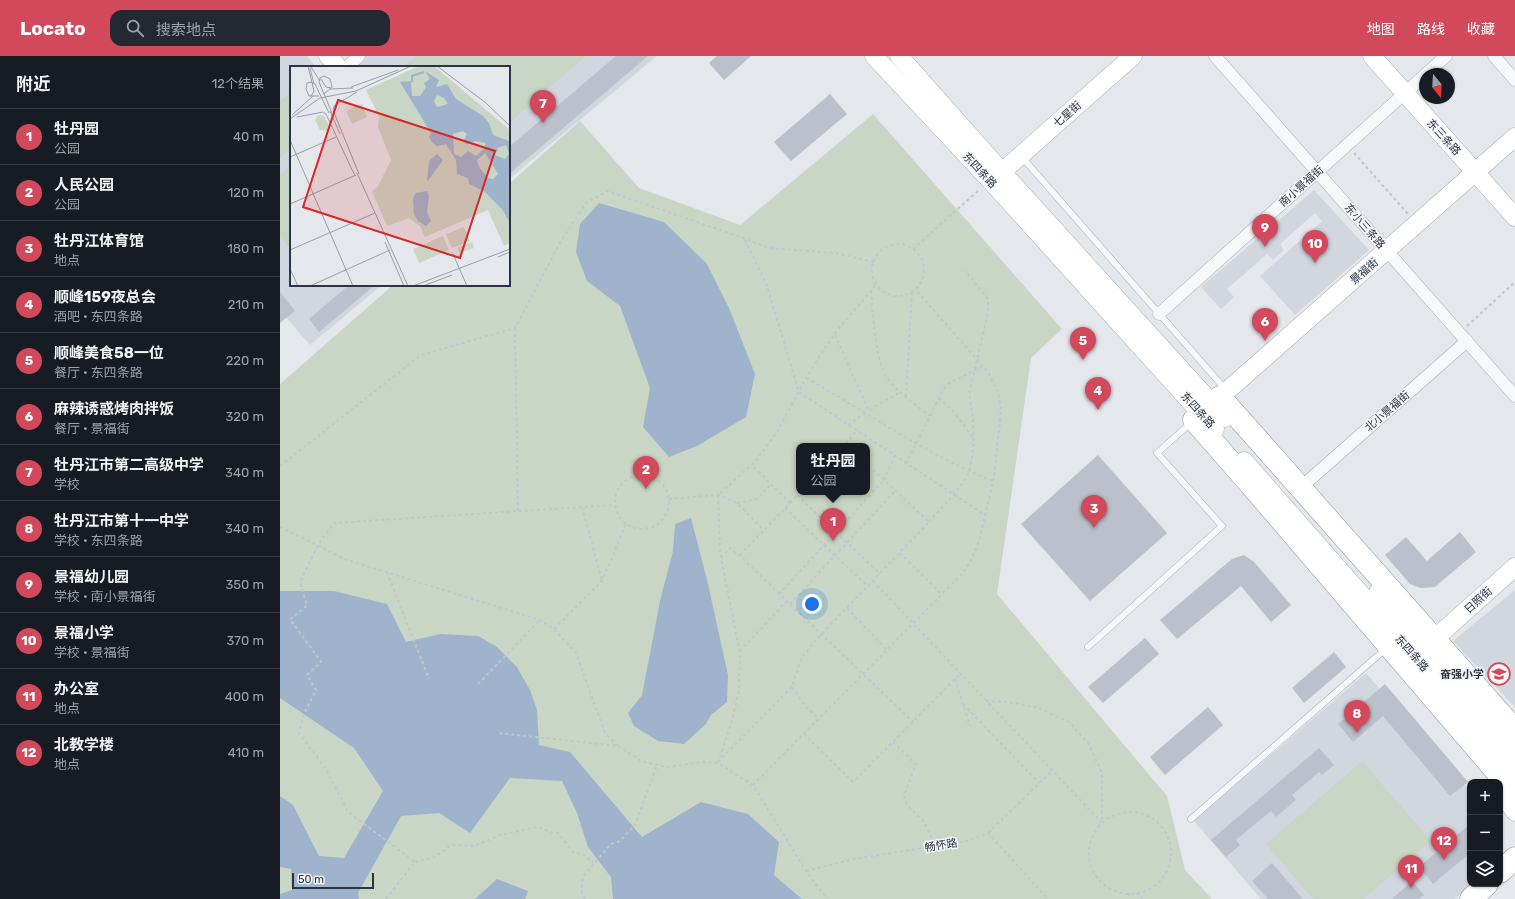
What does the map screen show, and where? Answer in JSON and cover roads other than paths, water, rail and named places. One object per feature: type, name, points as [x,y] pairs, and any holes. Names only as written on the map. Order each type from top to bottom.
[{"type":"highway","points":[[1207,409],[1263,472],[1515,730]]},
{"type":"highway","points":[[1207,409],[1263,472],[1496,771],[1515,798]]},
{"type":"highway","points":[[1503,869],[1515,858]]},
{"type":"highway","points":[[1503,876],[1515,870]]},
{"type":"street","points":[[328,56],[337,66]]},
{"type":"street","points":[[348,66],[359,56]]},
{"type":"street","name":"东四条路","points":[[874,56],[996,176]]},
{"type":"street","points":[[899,56],[996,176],[1207,409],[1382,652],[1490,779]]},
{"type":"street","name":"七星街","points":[[996,176],[1133,56]]},
{"type":"street","name":"东小三条路","points":[[1215,56],[1515,396]]},
{"type":"street","name":"东三条路","points":[[1372,56],[1515,217]]},
{"type":"street","name":"南小景福街","points":[[1432,68],[1446,56]]},
{"type":"street","points":[[1494,56],[1515,80]]},
{"type":"street","name":"南小景福街","points":[[1159,314],[1419,80]]},
{"type":"street","name":"景福街","points":[[1207,409],[1515,138]]},
{"type":"street","name":"北小景福街","points":[[1307,482],[1463,337]]},
{"type":"street","points":[[1207,409],[1307,482],[1515,714]]},
{"type":"street","name":"东四条路","points":[[1263,472],[1514,763]]},
{"type":"street","name":"日照街","points":[[1441,633],[1515,567]]},
{"type":"street","points":[[1503,794],[1515,812]]},
{"type":"street","points":[[1503,861],[1515,849]]},
{"type":"street","points":[[1503,874],[1515,863]]},
{"type":"lane","points":[[1020,155],[1159,314],[1207,409],[1157,453],[1222,526],[1088,647]]},
{"type":"lane","points":[[1191,819],[1382,652]]},
{"type":"water","points":[[599,203],[664,222],[707,264],[729,308],[755,374],[746,417],[697,446],[669,457],[643,427],[650,388],[620,306],[587,281],[576,252],[580,224]]},
{"type":"water","points":[[691,518],[708,584],[728,675],[727,702],[711,715],[706,724],[684,744],[658,741],[634,726],[628,713],[642,695],[660,601],[673,551],[675,524]]},
{"type":"water","points":[[280,591],[334,591],[387,604],[406,642],[440,634],[478,636],[497,647],[517,667],[530,690],[537,710],[539,745],[570,752],[642,837],[701,802],[748,814],[779,842],[774,875],[802,899],[613,899],[611,877],[588,847],[577,813],[562,781],[510,778],[470,833],[439,813],[401,816],[358,893],[359,899],[280,899],[280,894],[292,890],[291,869],[280,867],[280,796],[293,805],[319,856],[344,858],[383,791],[354,748],[280,698]]},
{"type":"water","points":[[497,879],[528,891],[525,899],[475,899]]},
{"type":"place","name":"牡丹江市第二高级中学","points":[[543,123]]},
{"type":"place","name":"景福幼儿园","points":[[1265,247]]},
{"type":"place","name":"景福小学","points":[[1315,263]]},
{"type":"place","name":"麻辣诱惑烤肉拌饭","points":[[1265,341]]},
{"type":"place","name":"顺峰美食58一位","points":[[1083,360]]},
{"type":"place","name":"顺峰159夜总会","points":[[1098,410]]},
{"type":"place","name":"人民公园","points":[[646,489]]},
{"type":"place","name":"牡丹江体育馆","points":[[1094,528]]},
{"type":"place","name":"牡丹园","points":[[833,541]]},
{"type":"place","name":"奋强小学","points":[[1499,674]]},
{"type":"place","name":"牡丹江市第十一中学","points":[[1357,733]]},
{"type":"place","name":"北教学楼","points":[[1444,860]]},
{"type":"place","name":"办公室","points":[[1411,888]]}]
